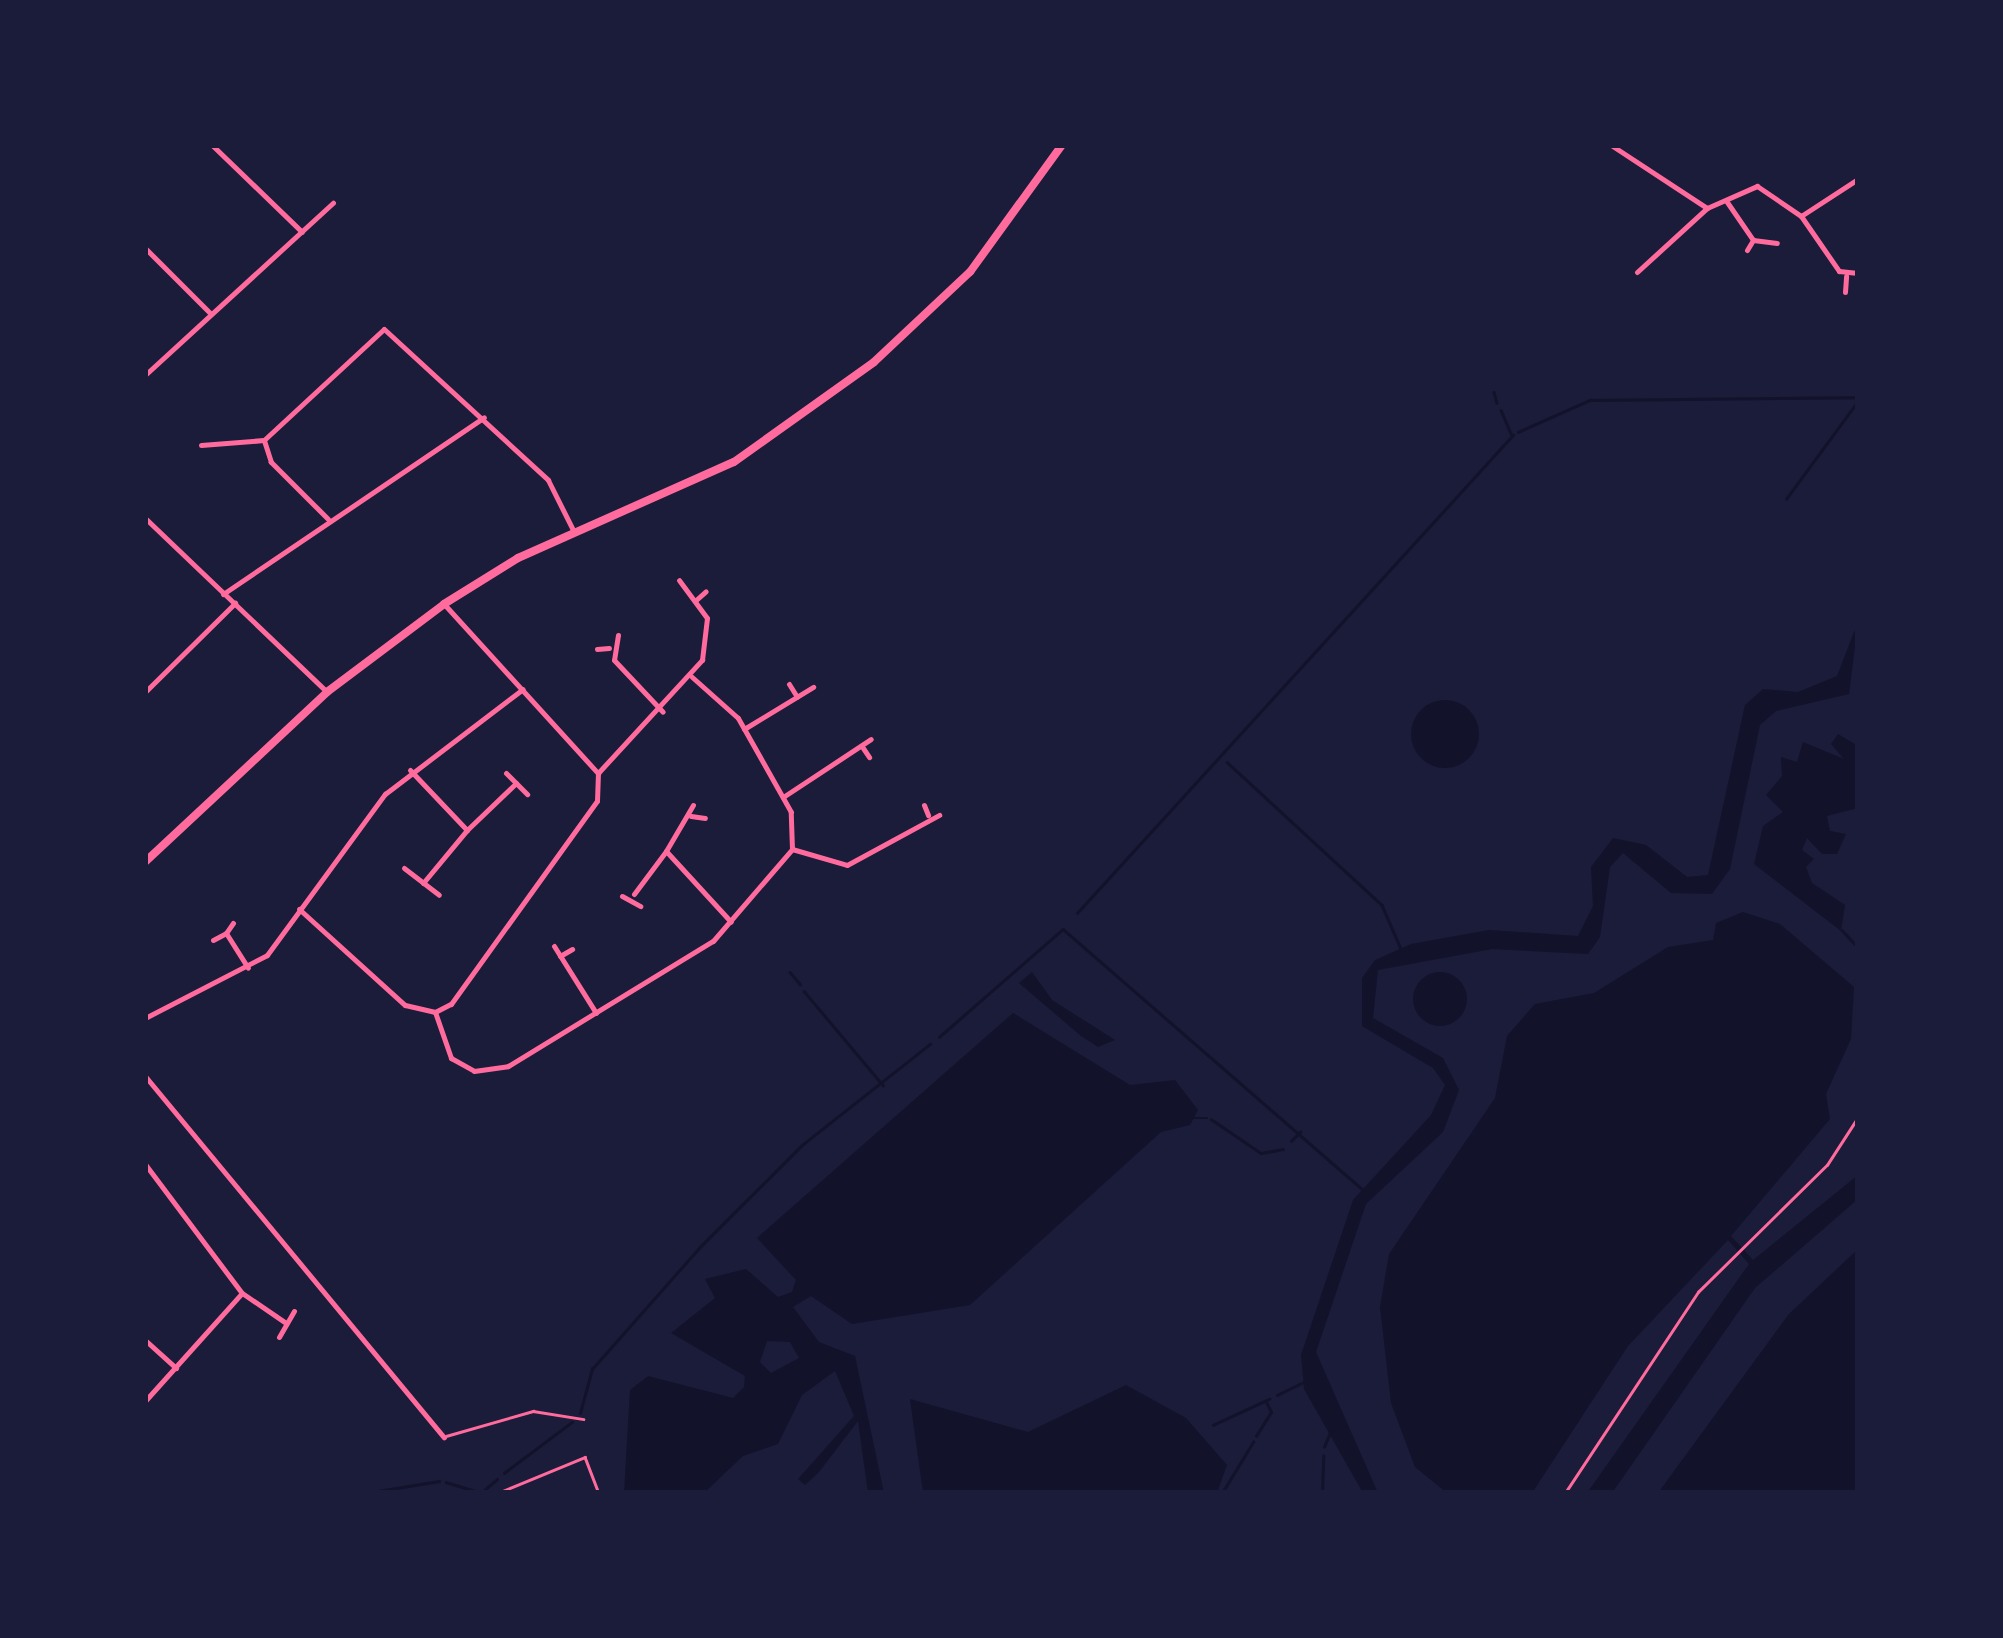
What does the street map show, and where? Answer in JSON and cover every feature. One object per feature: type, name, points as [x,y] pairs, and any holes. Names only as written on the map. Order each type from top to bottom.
[{"type":"street","points":[[212,145],[302,232]]},
{"type":"street","points":[[145,862],[327,692],[444,604],[574,532],[734,462],[874,362],[970,272],[1062,145]]},
{"type":"street","points":[[1612,145],[1707,208]]},
{"type":"street","points":[[1801,216],[1858,178]]},
{"type":"street","points":[[1637,272],[1707,208],[1727,202],[1749,187],[1768,188],[1801,216],[1846,276],[1845,292]]},
{"type":"street","points":[[1727,202],[1753,240],[1777,243]]},
{"type":"street","points":[[145,375],[334,203]]},
{"type":"street","points":[[1747,250],[1753,240]]},
{"type":"street","points":[[145,248],[211,314]]},
{"type":"street","points":[[1846,276],[1858,273]]},
{"type":"street","points":[[206,439],[264,440],[375,332],[390,331],[548,480],[574,532]]},
{"type":"street","points":[[223,594],[328,519],[484,417]]},
{"type":"street","points":[[264,440],[271,462],[328,519]]},
{"type":"street","points":[[145,518],[327,692]]},
{"type":"street","points":[[598,773],[663,712],[692,678],[709,632],[696,600],[679,580]]},
{"type":"street","points":[[696,600],[706,591]]},
{"type":"street","points":[[145,692],[235,603]]},
{"type":"street","points":[[299,909],[405,1004],[435,1012],[451,1004],[597,801],[598,773],[444,604]]},
{"type":"street","points":[[598,649],[609,648],[618,636]]},
{"type":"street","points":[[609,648],[663,712]]},
{"type":"street","points":[[435,1012],[452,1058],[486,1072],[596,1014],[731,922],[792,849],[795,824],[744,730],[692,678]]},
{"type":"street","points":[[789,684],[797,697]]},
{"type":"street","points":[[744,730],[812,687]]},
{"type":"street","points":[[145,1018],[248,968],[410,770],[522,689]]},
{"type":"street","points":[[783,797],[863,748],[871,739]]},
{"type":"street","points":[[863,748],[869,756]]},
{"type":"street","points":[[410,770],[467,830]]},
{"type":"street","points":[[506,773],[527,794]]},
{"type":"street","points":[[423,883],[467,830],[516,783]]},
{"type":"street","points":[[924,804],[928,815]]},
{"type":"street","points":[[622,896],[634,894],[690,816],[693,805]]},
{"type":"street","points":[[792,849],[846,865],[928,815],[939,815]]},
{"type":"street","points":[[690,816],[705,818]]},
{"type":"street","points":[[666,851],[731,922]]},
{"type":"street","points":[[404,868],[439,896]]},
{"type":"street","points":[[634,894],[640,906]]},
{"type":"street","points":[[212,940],[226,933],[233,922]]},
{"type":"street","points":[[226,933],[248,968]]},
{"type":"street","points":[[554,946],[596,1014]]},
{"type":"street","points":[[560,956],[572,949]]},
{"type":"street","points":[[145,1076],[444,1437]]},
{"type":"street","points":[[145,1164],[242,1293],[286,1323]]},
{"type":"street","points":[[145,1401],[242,1293]]},
{"type":"street","points":[[279,1337],[294,1311]]},
{"type":"street","points":[[145,1340],[176,1368]]},
{"type":"lane","points":[[444,1437],[533,1411],[583,1419]]},
{"type":"path","points":[[1565,1493],[1630,1387],[1734,1255],[1840,1152],[1858,1118]]},
{"type":"path","points":[[498,1493],[585,1457],[599,1493]]},
{"type":"path","points":[[145,1491],[174,1493]]},
{"type":"shaded area","points":[[1858,622],[1849,694],[1776,711],[1760,725],[1730,869],[1712,894],[1671,893],[1623,853],[1610,867],[1600,937],[1588,954],[1492,949],[1378,970],[1373,1018],[1443,1058],[1459,1090],[1443,1132],[1366,1204],[1316,1352],[1378,1493],[1363,1493],[1304,1389],[1301,1355],[1353,1200],[1431,1115],[1445,1085],[1433,1068],[1362,1026],[1362,978],[1375,960],[1411,944],[1489,930],[1578,936],[1593,906],[1591,867],[1613,838],[1646,845],[1687,877],[1708,875],[1745,705],[1763,689],[1798,692],[1837,676]]},
{"type":"shaded area","points":[[1445,700],[1469,710],[1479,734],[1469,758],[1445,768],[1421,758],[1411,734],[1421,710]]},
{"type":"shaded area","points":[[1838,734],[1858,746],[1858,808],[1827,816],[1830,831],[1846,834],[1837,854],[1822,854],[1807,838],[1802,850],[1814,859],[1806,867],[1812,883],[1845,905],[1841,931],[1754,864],[1763,826],[1783,812],[1766,795],[1782,776],[1781,757],[1797,762],[1803,742],[1844,759],[1831,744]]},
{"type":"shaded area","points":[[1743,912],[1780,924],[1854,987],[1851,1039],[1826,1094],[1830,1119],[1731,1236],[1753,1260],[1858,1175],[1858,1199],[1755,1288],[1612,1493],[1587,1493],[1749,1264],[1728,1240],[1628,1346],[1532,1493],[1447,1493],[1415,1467],[1391,1403],[1380,1307],[1389,1254],[1495,1098],[1507,1036],[1535,1004],[1594,993],[1668,947],[1713,940],[1716,923]]},
{"type":"shaded area","points":[[1032,972],[1052,1000],[1115,1040],[1098,1047],[1081,1036],[1019,983]]},
{"type":"shaded area","points":[[1440,972],[1459,980],[1467,999],[1459,1018],[1440,1026],[1421,1018],[1413,999],[1421,980]]},
{"type":"shaded area","points":[[1013,1013],[1130,1085],[1175,1080],[1198,1110],[1190,1125],[1161,1132],[970,1305],[852,1324],[811,1296],[793,1307],[819,1342],[855,1356],[884,1493],[868,1493],[858,1421],[819,1472],[805,1485],[798,1479],[854,1416],[835,1371],[802,1395],[778,1444],[743,1456],[704,1493],[624,1493],[630,1390],[648,1376],[733,1398],[744,1387],[745,1376],[671,1333],[715,1298],[705,1279],[746,1269],[778,1297],[792,1292],[796,1280],[757,1238]],"holes":[[[767,1341],[790,1342],[799,1358],[771,1373],[760,1362]]]},
{"type":"shaded area","points":[[1858,1249],[1858,1493],[1658,1493],[1789,1314]]},
{"type":"shaded area","points":[[1126,1385],[1186,1418],[1227,1465],[1217,1493],[923,1493],[910,1399],[1028,1432]]},
{"type":"waterway","points":[[1494,392],[1497,403]]},
{"type":"waterway","points":[[1518,432],[1590,400],[1858,397]]},
{"type":"waterway","points":[[1786,499],[1858,401]]},
{"type":"waterway","points":[[1501,410],[1511,434]]},
{"type":"waterway","points":[[1077,913],[1513,435]]},
{"type":"waterway","points":[[1227,762],[1382,905],[1401,949]]},
{"type":"waterway","points":[[939,1037],[1063,929],[1363,1190]]},
{"type":"waterway","points":[[1842,930],[1858,947]]},
{"type":"waterway","points":[[790,972],[800,984]]},
{"type":"waterway","points":[[804,991],[883,1085]]},
{"type":"waterway","points":[[580,1413],[592,1369],[698,1249],[802,1145],[930,1044]]},
{"type":"waterway","points":[[1194,1118],[1207,1118]]},
{"type":"waterway","points":[[1211,1119],[1261,1153],[1283,1149]]},
{"type":"waterway","points":[[1291,1141],[1300,1132]]},
{"type":"waterway","points":[[1277,1395],[1302,1383]]},
{"type":"waterway","points":[[1213,1425],[1269,1399]]},
{"type":"waterway","points":[[1256,1436],[1271,1412],[1266,1402]]},
{"type":"waterway","points":[[504,1473],[572,1422]]},
{"type":"waterway","points":[[1324,1447],[1330,1432]]},
{"type":"waterway","points":[[1222,1493],[1253,1442]]},
{"type":"waterway","points":[[1322,1493],[1323,1456]]},
{"type":"waterway","points":[[446,1482],[481,1493],[497,1479]]},
{"type":"waterway","points":[[366,1493],[439,1481]]}]
